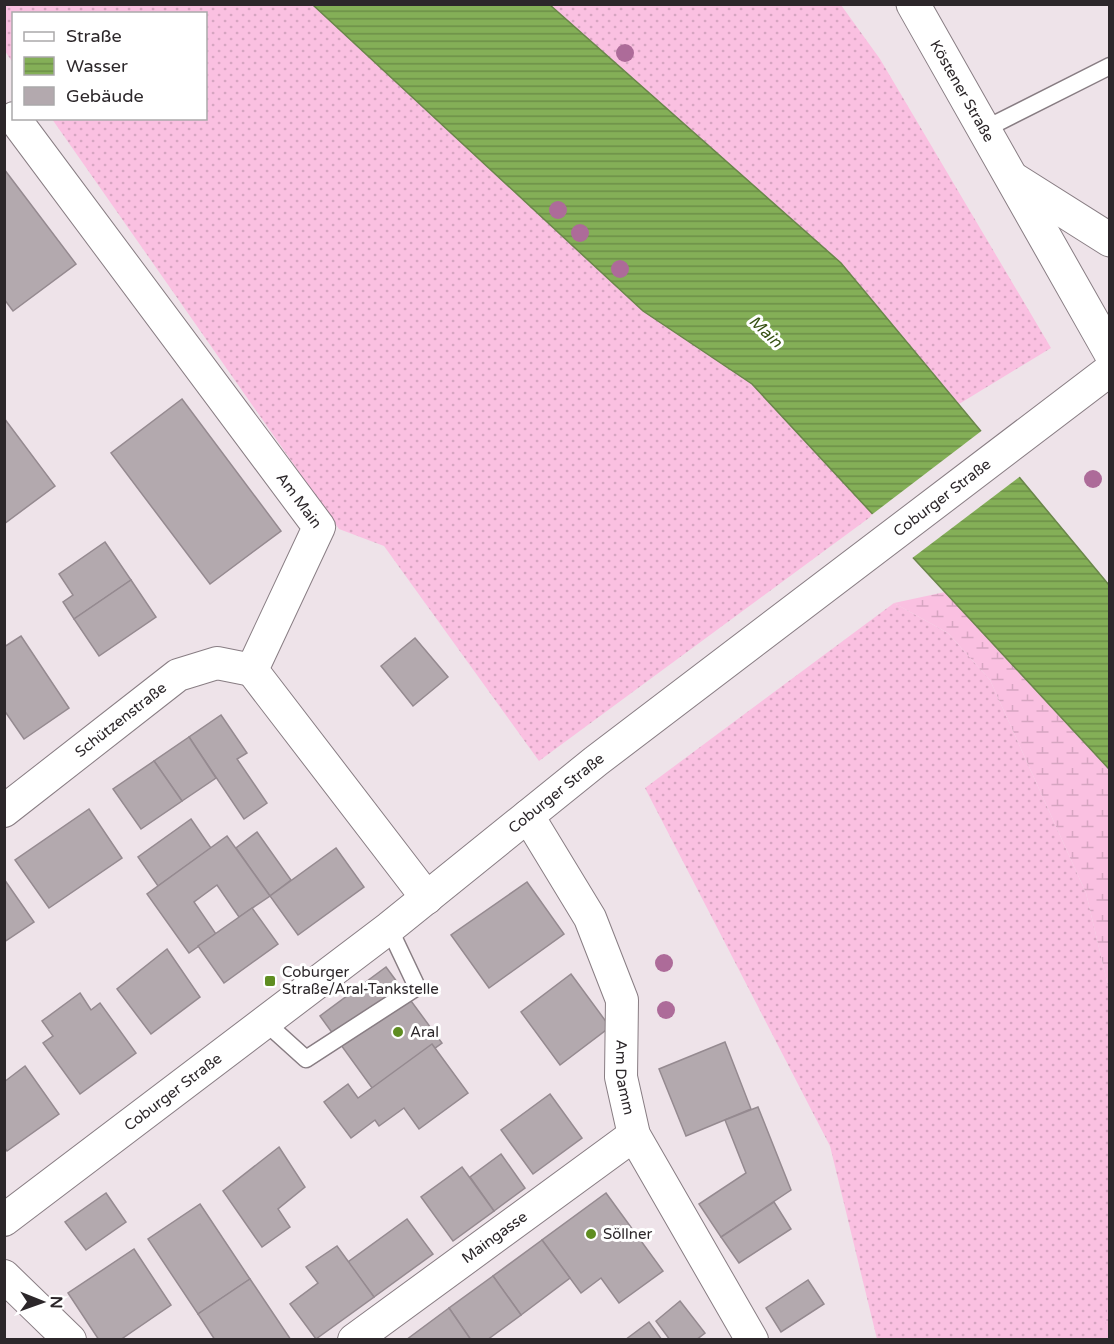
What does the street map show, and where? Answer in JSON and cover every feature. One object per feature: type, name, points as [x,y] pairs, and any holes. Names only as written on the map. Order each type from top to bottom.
[{"type":"street","name":"Köstener Straße","points":[[913,4],[1110,352]]},
{"type":"street","name":"Am Main","points":[[15,120],[319,527],[252,670]]},
{"type":"street","name":"Köstener Straße","points":[[1013,178],[1110,240]]},
{"type":"street","name":"Coburger Straße","points":[[4,1220],[389,928],[596,761],[1110,370]]},
{"type":"street","name":"Schützenstraße","points":[[4,810],[178,675],[217,663],[252,670]]},
{"type":"street","points":[[252,670],[427,898]]},
{"type":"street","name":"Am Damm","points":[[528,816],[590,918],[622,1000],[621,1077],[634,1135],[744,1337]]},
{"type":"street","name":"Maingasse","points":[[354,1340],[634,1135]]},
{"type":"street","points":[[4,1276],[70,1340]]},
{"type":"lane","points":[[985,129],[1110,66]]},
{"type":"lane","points":[[265,1022],[306,1059],[417,987],[389,928]]},
{"type":"green space","points":[[4,5],[313,5],[643,311],[752,384],[873,515],[539,761],[384,546],[339,529],[53,120],[207,120],[207,12],[12,12],[12,62],[5,51]]},
{"type":"green space","points":[[550,5],[841,5],[880,59],[1051,348],[959,404],[841,263]]},
{"type":"green space","points":[[945,592],[1109,769],[1109,990],[1086,893],[990,680],[948,633],[894,603]]},
{"type":"green space","points":[[894,603],[948,633],[990,680],[1086,893],[1109,990],[1110,1282],[1105,1339],[877,1339],[830,1146],[645,788]]},
{"type":"green space","points":[[1109,1282],[1109,1339],[1105,1339]]},
{"type":"water","name":"Main","points":[[313,5],[550,5],[841,263],[1109,585],[1109,769],[752,384],[643,311]]},
{"type":"pier","points":[[984,429],[1022,475],[911,559],[870,516]]},
{"type":"building","points":[[4,169],[76,264],[13,311],[4,299]]},
{"type":"building","points":[[182,399],[281,531],[210,584],[111,453]]},
{"type":"building","points":[[4,418],[55,486],[4,524]]},
{"type":"building","points":[[105,542],[131,580],[74,619],[63,602],[73,595],[59,574]]},
{"type":"building","points":[[131,580],[156,617],[99,656],[74,619]]},
{"type":"building","points":[[21,636],[69,708],[24,739],[4,710],[4,647]]},
{"type":"building","points":[[415,638],[448,677],[413,706],[381,666]]},
{"type":"building","points":[[221,715],[247,753],[237,759],[267,803],[244,819],[189,737]]},
{"type":"building","points":[[189,737],[216,778],[182,801],[154,761]]},
{"type":"building","points":[[154,761],[182,801],[141,829],[113,789]]},
{"type":"building","points":[[89,809],[122,858],[49,908],[15,860]]},
{"type":"building","points":[[191,819],[211,848],[158,886],[138,857]]},
{"type":"building","points":[[257,832],[291,880],[270,896],[236,848]]},
{"type":"building","points":[[227,836],[270,896],[239,917],[217,885],[194,902],[216,934],[189,953],[147,894]]},
{"type":"building","points":[[336,848],[364,887],[298,935],[270,896]]},
{"type":"building","points":[[4,879],[34,922],[4,942]]},
{"type":"building","points":[[527,882],[564,934],[489,988],[451,935]]},
{"type":"building","points":[[252,908],[278,944],[224,983],[198,946]]},
{"type":"building","points":[[167,949],[200,997],[151,1034],[117,989]]},
{"type":"building","points":[[386,967],[442,1043],[375,1092],[320,1016]]},
{"type":"building","points":[[571,974],[610,1027],[560,1065],[521,1012]]},
{"type":"building","points":[[80,993],[91,1010],[100,1003],[136,1053],[80,1094],[43,1043],[53,1036],[42,1021]]},
{"type":"building","points":[[725,1042],[751,1109],[686,1136],[659,1069]]},
{"type":"building","points":[[432,1044],[468,1093],[419,1129],[404,1108],[379,1126],[375,1120],[351,1138],[324,1102],[348,1084],[358,1098]]},
{"type":"building","points":[[25,1066],[59,1114],[7,1151],[4,1147],[4,1082]]},
{"type":"building","points":[[550,1094],[582,1138],[533,1174],[501,1130]]},
{"type":"building","points":[[758,1107],[791,1190],[721,1237],[699,1204],[746,1173],[725,1120]]},
{"type":"building","points":[[279,1147],[305,1187],[278,1209],[290,1227],[262,1247],[223,1191]]},
{"type":"building","points":[[501,1154],[525,1188],[494,1211],[470,1177]]},
{"type":"building","points":[[462,1167],[494,1211],[453,1241],[421,1197]]},
{"type":"building","points":[[106,1193],[126,1222],[86,1250],[65,1222]]},
{"type":"building","points":[[606,1193],[663,1271],[619,1303],[601,1278],[581,1293],[542,1240]]},
{"type":"building","points":[[774,1202],[791,1229],[739,1263],[721,1237]]},
{"type":"building","points":[[200,1204],[250,1279],[198,1314],[148,1239]]},
{"type":"building","points":[[407,1219],[433,1254],[374,1297],[348,1262]]},
{"type":"building","points":[[542,1240],[570,1278],[521,1315],[493,1276]]},
{"type":"building","points":[[337,1246],[374,1297],[316,1339],[290,1304],[318,1283],[306,1267]]},
{"type":"building","points":[[134,1249],[171,1305],[120,1340],[99,1340],[68,1293]]},
{"type":"building","points":[[493,1276],[521,1315],[487,1340],[471,1340],[449,1308]]},
{"type":"building","points":[[250,1279],[291,1340],[215,1340],[198,1314]]},
{"type":"building","points":[[808,1280],[824,1304],[781,1332],[766,1308]]},
{"type":"building","points":[[680,1301],[705,1333],[696,1340],[670,1340],[656,1321]]},
{"type":"building","points":[[449,1308],[471,1340],[406,1340]]},
{"type":"building","points":[[649,1322],[662,1340],[625,1340]]},
{"type":"place","name":"Coburger Straße/Aral-Tankstelle","points":[[270,981]]},
{"type":"place","name":"Aral","points":[[398,1032]]},
{"type":"place","name":"Söllner","points":[[591,1234]]}]
